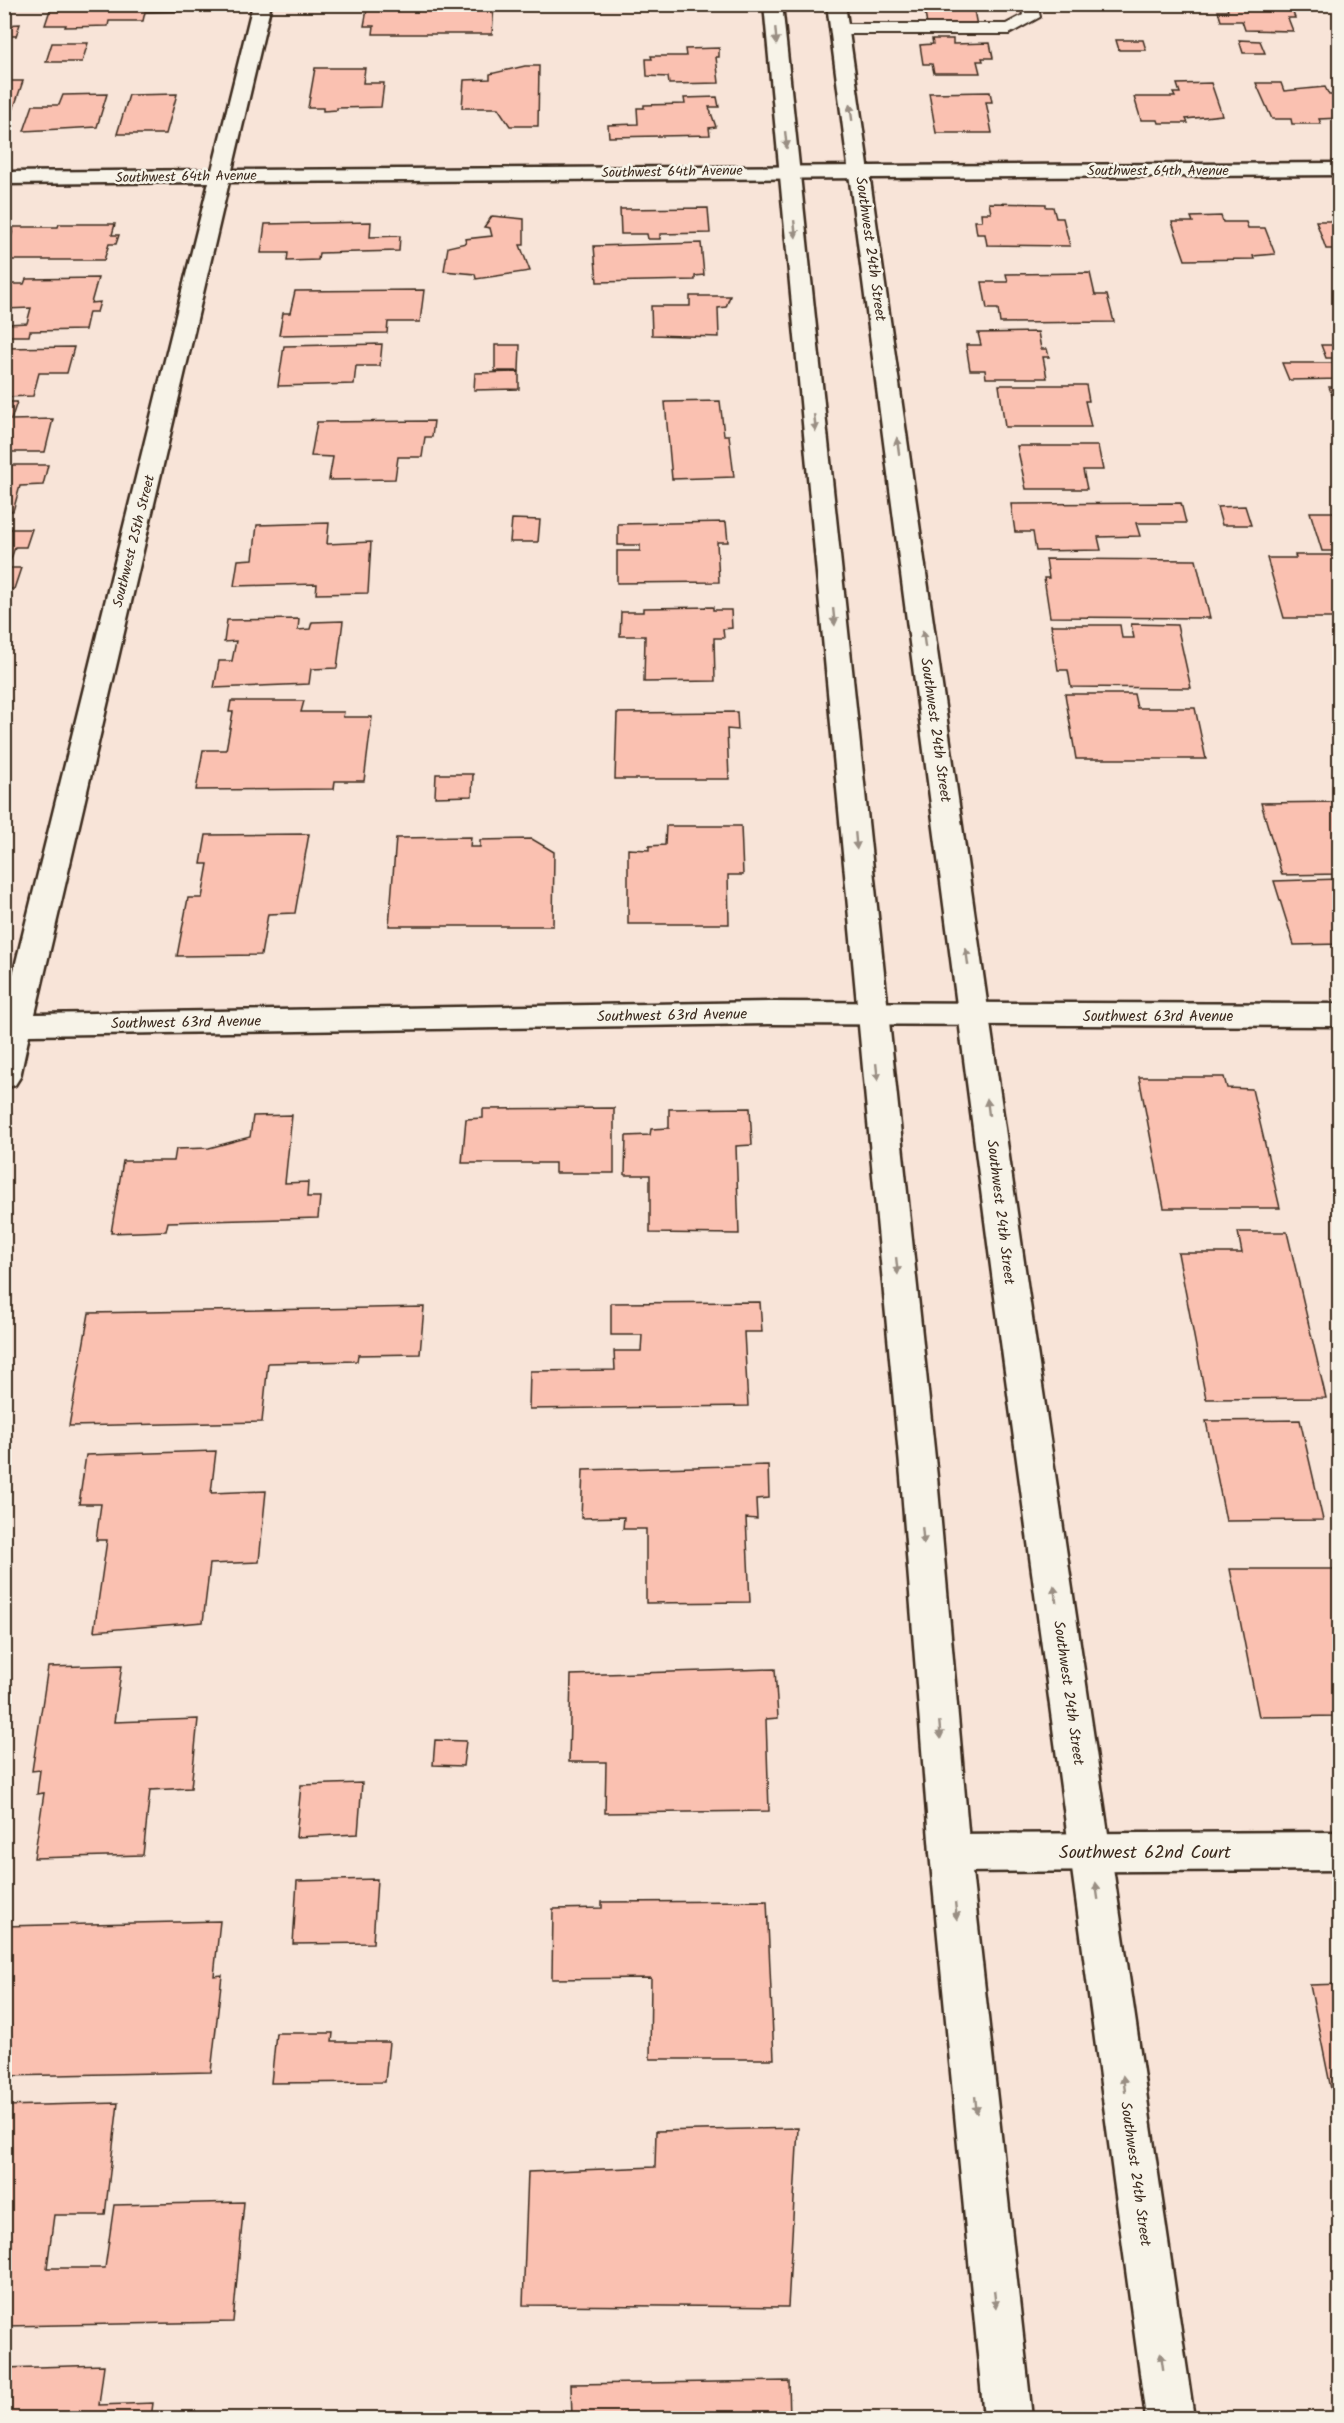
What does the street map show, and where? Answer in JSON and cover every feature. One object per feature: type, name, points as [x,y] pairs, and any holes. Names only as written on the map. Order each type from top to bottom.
[{"type":"main road","name":"Southwest 25th Street","points":[[4,1077],[10,1025],[262,4]]},
{"type":"main road","points":[[773,4],[851,783],[871,1014],[919,1477],[950,1853],[1008,2418]]},
{"type":"main road","name":"Southwest 24th Street","points":[[836,4],[1013,1302],[1170,2418]]},
{"type":"main road","name":"Southwest 64th Avenue","points":[[4,178],[789,170],[1340,169]]},
{"type":"main road","name":"Southwest 63rd Avenue","points":[[10,1025],[871,1014],[1340,1015]]},
{"type":"main road","name":"Southwest 62nd Court","points":[[950,1853],[1340,1851]]},
{"type":"lane","points":[[839,29],[885,21],[1009,29],[1032,17],[1029,4]]},
{"type":"building","points":[[52,4],[188,4],[186,11],[145,12],[143,21],[109,21],[108,26],[65,27],[66,25],[45,25]]},
{"type":"building","points":[[368,4],[494,6],[492,34],[373,34],[374,26],[364,26]]},
{"type":"building","points":[[911,4],[1002,4],[1003,10],[974,10],[977,26],[927,26],[925,11],[912,11]]},
{"type":"building","points":[[1226,4],[1291,7],[1295,18],[1288,18],[1293,31],[1245,30],[1242,21],[1221,21],[1218,11],[1228,11]]},
{"type":"building","points":[[20,24],[16,36],[4,36],[4,25]]},
{"type":"building","points":[[932,39],[953,39],[953,44],[990,43],[993,58],[982,58],[983,61],[977,61],[980,73],[934,73],[932,64],[923,64],[920,45],[933,44]]},
{"type":"building","points":[[1116,40],[1143,40],[1146,50],[1119,50]]},
{"type":"building","points":[[1239,40],[1260,41],[1265,53],[1243,53]]},
{"type":"building","points":[[52,43],[88,43],[82,62],[46,62]]},
{"type":"building","points":[[719,48],[719,57],[716,57],[719,83],[669,84],[668,77],[647,76],[646,59],[652,59],[651,56],[686,56],[685,49]]},
{"type":"building","points":[[525,66],[539,66],[538,126],[510,126],[498,108],[462,108],[464,80],[490,79],[490,74]]},
{"type":"building","points":[[315,68],[365,68],[363,83],[384,83],[381,107],[337,108],[337,110],[323,111],[323,108],[308,108]]},
{"type":"building","points":[[4,81],[23,81],[7,128],[4,128]]},
{"type":"building","points":[[1211,83],[1222,115],[1186,119],[1188,123],[1159,123],[1158,120],[1141,120],[1134,97],[1175,97],[1173,93],[1180,93],[1177,84]]},
{"type":"building","points":[[1256,83],[1281,83],[1284,91],[1325,87],[1329,95],[1340,95],[1340,113],[1337,113],[1340,118],[1319,119],[1321,124],[1292,124],[1291,119],[1272,119]]},
{"type":"building","points":[[990,92],[992,102],[986,102],[992,133],[936,133],[929,93]]},
{"type":"building","points":[[107,94],[97,127],[24,131],[33,105],[59,105],[63,95]]},
{"type":"building","points":[[177,94],[166,134],[117,134],[129,95]]},
{"type":"building","points":[[717,97],[719,107],[709,107],[716,127],[709,128],[710,135],[609,137],[608,125],[638,124],[637,108],[644,108],[644,105],[685,104],[684,98]]},
{"type":"building","points":[[989,203],[1046,204],[1046,207],[1053,207],[1056,218],[1063,218],[1070,246],[987,245],[985,234],[977,234],[975,221],[982,221],[981,213],[991,213]]},
{"type":"building","points":[[708,208],[710,233],[660,234],[660,239],[648,239],[647,234],[621,234],[620,209]]},
{"type":"building","points":[[492,216],[524,219],[524,245],[520,245],[530,271],[476,279],[475,274],[444,271],[448,247],[466,243],[465,239],[492,236],[490,228],[484,227]]},
{"type":"building","points":[[1221,216],[1223,222],[1246,222],[1248,228],[1265,228],[1275,254],[1253,256],[1254,259],[1185,260],[1172,222],[1193,222],[1191,217]]},
{"type":"building","points":[[1332,217],[1340,217],[1340,249],[1326,249],[1316,221],[1333,221]]},
{"type":"building","points":[[371,222],[370,237],[400,236],[399,251],[319,253],[318,260],[287,261],[288,253],[261,253],[265,224]]},
{"type":"building","points":[[59,224],[115,224],[112,235],[119,235],[116,244],[109,244],[104,260],[4,260],[14,227],[58,227]]},
{"type":"building","points":[[701,243],[704,275],[695,276],[695,280],[597,282],[594,246]]},
{"type":"building","points":[[1090,273],[1095,295],[1107,295],[1114,322],[1000,323],[998,309],[987,309],[982,282],[1008,282],[1006,274]]},
{"type":"building","points":[[98,278],[91,303],[100,302],[97,312],[89,312],[85,330],[30,331],[29,336],[4,336],[7,324],[27,323],[31,308],[4,309],[4,284],[24,284],[26,279]]},
{"type":"building","points":[[424,290],[420,322],[388,322],[387,333],[279,335],[283,313],[290,313],[295,291]]},
{"type":"building","points":[[690,296],[730,296],[726,307],[718,308],[719,337],[652,335],[651,306],[690,306]]},
{"type":"building","points":[[1038,332],[1041,349],[1047,349],[1049,357],[1043,357],[1047,378],[986,378],[985,370],[970,370],[966,345],[981,345],[978,333]]},
{"type":"building","points":[[382,344],[380,366],[356,366],[354,384],[278,386],[284,346]]},
{"type":"building","points":[[495,345],[520,345],[519,371],[495,371]]},
{"type":"building","points":[[1321,345],[1340,345],[1340,358],[1326,358]]},
{"type":"building","points":[[74,347],[67,373],[39,373],[33,396],[4,397],[4,348]]},
{"type":"building","points":[[1282,363],[1338,363],[1340,379],[1289,380]]},
{"type":"building","points":[[519,372],[519,389],[474,390],[475,373]]},
{"type":"building","points":[[999,385],[1086,385],[1089,401],[1085,401],[1091,427],[1005,427]]},
{"type":"building","points":[[1329,387],[1340,387],[1340,415]]},
{"type":"building","points":[[720,401],[724,435],[729,435],[734,477],[672,479],[665,402]]},
{"type":"building","points":[[4,402],[17,402],[11,420],[53,419],[45,452],[4,452]]},
{"type":"building","points":[[434,421],[432,437],[425,437],[422,457],[398,457],[395,479],[329,480],[333,457],[311,456],[317,422]]},
{"type":"building","points":[[1017,446],[1098,446],[1103,470],[1083,470],[1087,489],[1026,489]]},
{"type":"building","points":[[4,465],[48,465],[43,485],[20,486],[13,511],[4,511]]},
{"type":"building","points":[[1181,503],[1186,523],[1136,523],[1140,536],[1098,537],[1101,550],[1036,551],[1033,532],[1015,532],[1011,504]]},
{"type":"building","points":[[1245,506],[1251,525],[1222,525],[1217,507]]},
{"type":"building","points":[[1310,512],[1340,512],[1340,551],[1322,551]]},
{"type":"building","points":[[512,519],[540,520],[538,542],[510,542]]},
{"type":"building","points":[[726,522],[728,542],[717,542],[719,582],[617,583],[617,551],[640,551],[640,545],[618,545],[618,524]]},
{"type":"building","points":[[329,523],[327,544],[371,542],[368,593],[316,594],[317,584],[234,586],[238,560],[253,559],[257,525]]},
{"type":"building","points":[[4,529],[32,529],[26,547],[15,547],[8,568],[21,568],[14,589],[4,589]]},
{"type":"building","points":[[1295,555],[1340,555],[1340,618],[1284,618],[1267,558],[1296,558]]},
{"type":"building","points":[[1046,559],[1196,560],[1210,618],[1050,617],[1044,578],[1049,578]]},
{"type":"building","points":[[713,607],[713,610],[731,610],[732,628],[723,629],[724,638],[714,638],[715,681],[644,682],[645,636],[620,636],[621,612],[643,612],[643,608]]},
{"type":"building","points":[[299,619],[298,630],[310,629],[312,622],[343,621],[337,668],[311,669],[309,684],[214,688],[219,661],[232,661],[236,641],[224,642],[227,620]]},
{"type":"building","points":[[1131,624],[1177,625],[1191,688],[1071,687],[1068,670],[1058,670],[1051,625],[1120,625],[1122,638],[1134,638]]},
{"type":"building","points":[[1065,694],[1134,694],[1137,708],[1195,708],[1206,759],[1076,759]]},
{"type":"building","points":[[231,701],[304,701],[301,712],[344,712],[343,717],[372,717],[364,781],[335,781],[334,789],[196,790],[203,750],[226,750],[233,712],[229,712]]},
{"type":"building","points":[[737,712],[738,730],[727,729],[729,779],[615,779],[617,713]]},
{"type":"building","points":[[436,774],[473,774],[472,796],[435,797]]},
{"type":"building","points":[[1338,802],[1340,874],[1282,875],[1261,803]]},
{"type":"building","points":[[666,826],[741,826],[743,875],[728,875],[729,924],[628,924],[628,849],[649,850],[649,846],[665,845]]},
{"type":"building","points":[[309,834],[295,913],[268,914],[261,955],[177,956],[188,898],[202,898],[208,864],[201,864],[206,835]]},
{"type":"building","points":[[471,837],[470,847],[480,847],[480,840],[532,839],[554,852],[553,926],[389,926],[396,838]]},
{"type":"building","points":[[1340,879],[1340,944],[1294,945],[1274,881]]},
{"type":"building","points":[[1139,1077],[1224,1077],[1227,1088],[1252,1089],[1280,1208],[1164,1208]]},
{"type":"building","points":[[614,1108],[614,1173],[555,1173],[555,1163],[462,1163],[466,1119],[483,1118],[483,1109]]},
{"type":"building","points":[[750,1108],[752,1145],[736,1146],[739,1234],[650,1233],[650,1175],[625,1175],[626,1136],[650,1135],[651,1129],[669,1128],[669,1109]]},
{"type":"building","points":[[292,1115],[285,1183],[308,1182],[307,1197],[320,1197],[318,1218],[168,1222],[166,1231],[111,1233],[123,1161],[174,1161],[176,1149],[209,1148],[250,1137],[253,1116]]},
{"type":"building","points":[[1238,1232],[1287,1232],[1326,1398],[1206,1399],[1178,1253],[1242,1253]]},
{"type":"building","points":[[760,1302],[762,1332],[744,1332],[748,1406],[529,1409],[530,1371],[615,1370],[614,1351],[641,1351],[642,1335],[611,1335],[611,1303]]},
{"type":"building","points":[[424,1307],[420,1354],[358,1355],[357,1361],[268,1363],[262,1422],[69,1426],[89,1313]]},
{"type":"building","points":[[1300,1420],[1323,1520],[1226,1521],[1206,1421]]},
{"type":"building","points":[[216,1451],[211,1493],[266,1491],[259,1562],[210,1564],[203,1622],[94,1631],[107,1540],[96,1540],[101,1504],[79,1504],[86,1455]]},
{"type":"building","points":[[768,1465],[769,1498],[756,1499],[757,1519],[746,1518],[750,1602],[646,1603],[646,1529],[623,1529],[624,1517],[581,1518],[583,1470]]},
{"type":"building","points":[[1230,1569],[1336,1569],[1340,1584],[1340,1716],[1259,1717]]},
{"type":"building","points":[[122,1665],[114,1722],[198,1719],[191,1788],[150,1790],[143,1855],[34,1858],[44,1793],[37,1794],[40,1770],[32,1771],[48,1667]]},
{"type":"building","points":[[775,1669],[778,1718],[766,1719],[769,1811],[605,1813],[606,1762],[569,1762],[571,1675]]},
{"type":"building","points":[[435,1740],[466,1741],[463,1766],[433,1765]]},
{"type":"building","points":[[362,1783],[358,1834],[296,1837],[301,1785]]},
{"type":"building","points":[[377,1879],[373,1943],[293,1944],[297,1881]]},
{"type":"building","points":[[767,1901],[774,2059],[650,2059],[651,1978],[552,1979],[553,1909],[602,1908],[602,1902]]},
{"type":"building","points":[[220,1921],[214,1976],[222,1975],[211,2072],[4,2076],[4,1926]]},
{"type":"building","points":[[1340,1984],[1340,2094],[1338,2089],[1331,2089],[1310,1985]]},
{"type":"building","points":[[276,2033],[333,2033],[332,2042],[389,2042],[385,2082],[271,2083]]},
{"type":"building","points":[[118,2103],[105,2215],[54,2215],[47,2268],[105,2268],[114,2205],[244,2202],[233,2322],[4,2326],[4,2106]]},
{"type":"building","points":[[798,2128],[788,2307],[523,2305],[528,2172],[655,2167],[656,2131]]},
{"type":"building","points":[[104,2365],[99,2405],[153,2403],[151,2418],[4,2418],[4,2368]]},
{"type":"building","points":[[789,2381],[790,2418],[572,2418],[571,2384]]}]
